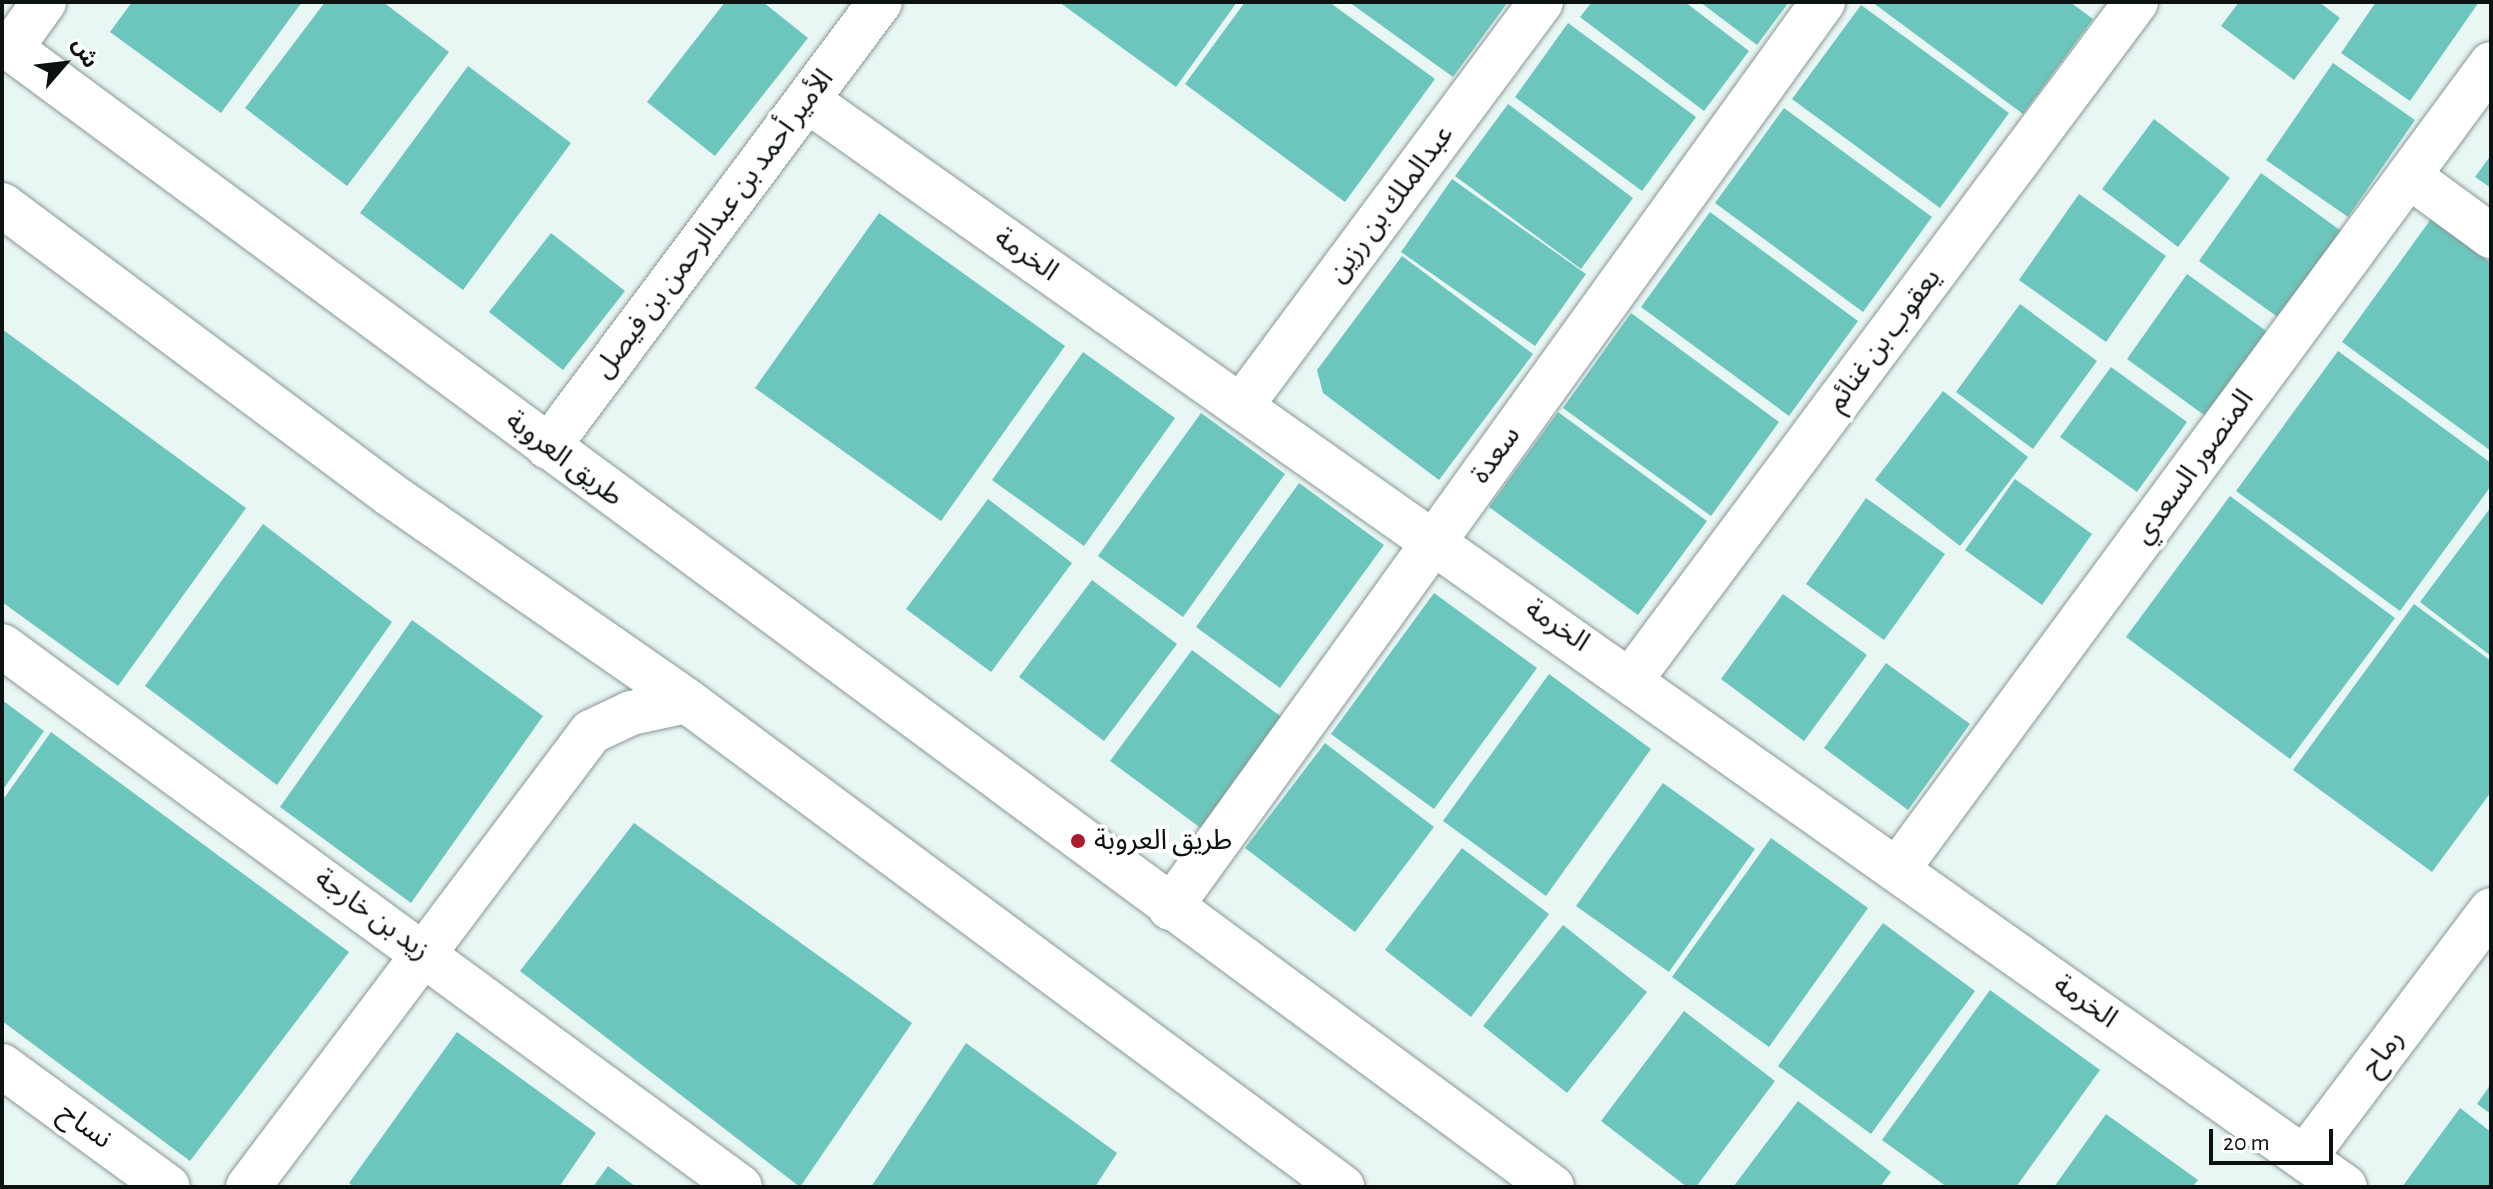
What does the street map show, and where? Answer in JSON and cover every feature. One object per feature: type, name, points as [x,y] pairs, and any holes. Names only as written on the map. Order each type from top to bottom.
[{"type":"street","points":[[6,45],[44,2]]},
{"type":"street","name":"عبدالملك بن رزين","points":[[1241,406],[1541,2]]},
{"type":"street","name":"سعدة","points":[[1170,908],[1823,2]]},
{"type":"street","name":"يعقوب بن غنائم","points":[[1632,678],[2136,2]]},
{"type":"street","name":"الأمير أحمد بن عبدالرحمن بن فيصل","points":[[548,447],[877,3]]},
{"type":"street","name":"طريق العروبة","points":[[6,45],[1170,908],[1552,1187]]},
{"type":"street","name":"المنصور السعدي","points":[[1897,870],[2491,64]]},
{"type":"street","name":"الخرمة","points":[[807,100],[1632,678],[1897,870],[2305,1157]]},
{"type":"street","points":[[2409,176],[2491,236]]},
{"type":"street","points":[[2,205],[391,495],[687,701],[1342,1187]]},
{"type":"street","name":"زيد بن خارجة","points":[[2,646],[740,1187]]},
{"type":"street","points":[[270,1179],[422,951],[591,732],[631,713],[687,701]]},
{"type":"street","name":"رماح","points":[[2305,1157],[2491,910]]},
{"type":"street","name":"نساح","points":[[2,1066],[168,1187]]},
{"type":"street","points":[[2305,1157],[2345,1187]]},
{"type":"building","points":[[132,2],[302,2],[221,113],[110,32]]},
{"type":"building","points":[[325,2],[383,2],[449,52],[347,186],[245,108]]},
{"type":"building","points":[[725,2],[763,2],[808,38],[715,156],[647,102]]},
{"type":"building","points":[[1059,2],[1237,2],[1176,87]]},
{"type":"building","points":[[1245,2],[1329,2],[1435,79],[1345,202],[1185,84]]},
{"type":"building","points":[[1349,2],[1508,2],[1453,77]]},
{"type":"building","points":[[1592,2],[1685,2],[1749,51],[1704,111],[1580,17]]},
{"type":"building","points":[[1700,2],[1789,2],[1757,45]]},
{"type":"building","points":[[1872,2],[2070,2],[2093,19],[2023,114]]},
{"type":"building","points":[[2239,2],[2319,2],[2340,18],[2294,80],[2221,26]]},
{"type":"building","points":[[2376,2],[2479,2],[2410,101],[2341,53]]},
{"type":"building","points":[[1861,5],[2009,113],[1940,208],[1792,99]]},
{"type":"building","points":[[1568,23],[1696,117],[1642,191],[1515,97]]},
{"type":"building","points":[[2333,63],[2415,120],[2348,217],[2266,160]]},
{"type":"building","points":[[468,66],[571,143],[463,290],[360,213]]},
{"type":"building","points":[[1508,104],[1633,198],[1581,269],[1455,176]]},
{"type":"building","points":[[1784,108],[1932,217],[1863,312],[1715,203]]},
{"type":"building","points":[[2154,119],[2230,178],[2178,247],[2102,189]]},
{"type":"building","points":[[2491,155],[2491,188],[2475,177]]},
{"type":"building","points":[[2261,173],[2344,233],[2282,320],[2199,261]]},
{"type":"building","points":[[1452,179],[1586,274],[1535,346],[1401,252]]},
{"type":"building","points":[[2079,194],[2166,256],[2106,342],[2019,280]]},
{"type":"building","points":[[1710,212],[1858,321],[1789,416],[1641,307]]},
{"type":"building","points":[[879,213],[1065,346],[941,521],[755,388]]},
{"type":"building","points":[[2431,219],[2491,263],[2491,451],[2342,342]]},
{"type":"building","points":[[551,233],[625,291],[563,370],[489,312]]},
{"type":"building","points":[[1402,256],[1533,354],[1439,480],[1323,393],[1317,370]]},
{"type":"building","points":[[2187,274],[2276,338],[2215,423],[2127,359]]},
{"type":"building","points":[[2020,304],[2097,361],[2033,449],[1956,392]]},
{"type":"building","points":[[1631,313],[1779,422],[1711,516],[1563,408]]},
{"type":"building","points":[[2,329],[246,508],[118,686],[2,602]]},
{"type":"building","points":[[2338,351],[2491,463],[2491,486],[2400,611],[2236,491]]},
{"type":"building","points":[[1083,352],[1175,418],[1084,546],[992,480]]},
{"type":"building","points":[[2111,367],[2187,422],[2137,492],[2060,437]]},
{"type":"building","points":[[1943,391],[2028,457],[1960,546],[1875,480]]},
{"type":"building","points":[[1558,412],[1707,521],[1638,615],[1489,507]]},
{"type":"building","points":[[1201,413],[1285,474],[1183,617],[1098,556]]},
{"type":"building","points":[[2015,479],[2092,534],[2042,605],[1965,550]]},
{"type":"building","points":[[1299,483],[1384,545],[1280,688],[1196,627]]},
{"type":"building","points":[[2230,496],[2395,618],[2290,759],[2126,637]]},
{"type":"building","points":[[1866,498],[1945,554],[1884,640],[1806,584]]},
{"type":"building","points":[[988,499],[1072,563],[991,672],[906,609]]},
{"type":"building","points":[[2491,507],[2491,656],[2420,602]]},
{"type":"building","points":[[263,524],[392,622],[277,785],[145,686]]},
{"type":"building","points":[[1092,580],[1177,644],[1104,741],[1019,677]]},
{"type":"building","points":[[1434,593],[1537,668],[1434,809],[1331,734]]},
{"type":"building","points":[[1783,594],[1867,655],[1804,741],[1721,679]]},
{"type":"building","points":[[2414,604],[2491,661],[2491,792],[2432,872],[2293,770]]},
{"type":"building","points":[[412,620],[543,716],[411,903],[280,807]]},
{"type":"building","points":[[1192,650],[1284,719],[1202,829],[1110,761]]},
{"type":"building","points":[[1886,663],[1970,724],[1908,810],[1824,748]]},
{"type":"building","points":[[1549,674],[1651,749],[1546,896],[1443,821]]},
{"type":"building","points":[[2,700],[44,731],[2,791]]},
{"type":"building","points":[[51,732],[349,952],[190,1161],[2,1021],[2,801]]},
{"type":"building","points":[[1325,743],[1434,827],[1355,932],[1245,848]]},
{"type":"building","points":[[1663,783],[1755,849],[1669,972],[1576,906]]},
{"type":"building","points":[[634,823],[912,1023],[800,1187],[520,971]]},
{"type":"building","points":[[1771,838],[1868,908],[1769,1047],[1672,977]]},
{"type":"building","points":[[1462,848],[1549,914],[1471,1017],[1385,950]]},
{"type":"building","points":[[1883,923],[1975,991],[1871,1134],[1778,1066]]},
{"type":"building","points":[[1563,925],[1647,992],[1567,1093],[1483,1026]]},
{"type":"building","points":[[1990,990],[2100,1070],[2016,1187],[1947,1187],[1882,1140]]},
{"type":"building","points":[[1684,1011],[1775,1081],[1696,1187],[1687,1187],[1601,1121]]},
{"type":"building","points":[[457,1032],[596,1133],[559,1187],[354,1187],[349,1183]]},
{"type":"building","points":[[966,1043],[1117,1153],[1095,1187],[871,1187]]},
{"type":"building","points":[[2491,1084],[2491,1114],[2477,1104]]},
{"type":"building","points":[[1798,1101],[1891,1172],[1880,1187],[1733,1187]]},
{"type":"building","points":[[2460,1108],[2491,1132],[2491,1187],[2402,1187]]},
{"type":"building","points":[[2106,1114],[2198,1180],[2192,1187],[2054,1187]]},
{"type":"building","points":[[608,1166],[636,1187],[593,1187]]},
{"type":"place","name":"طريق العروبة","points":[[1078,841]]}]
